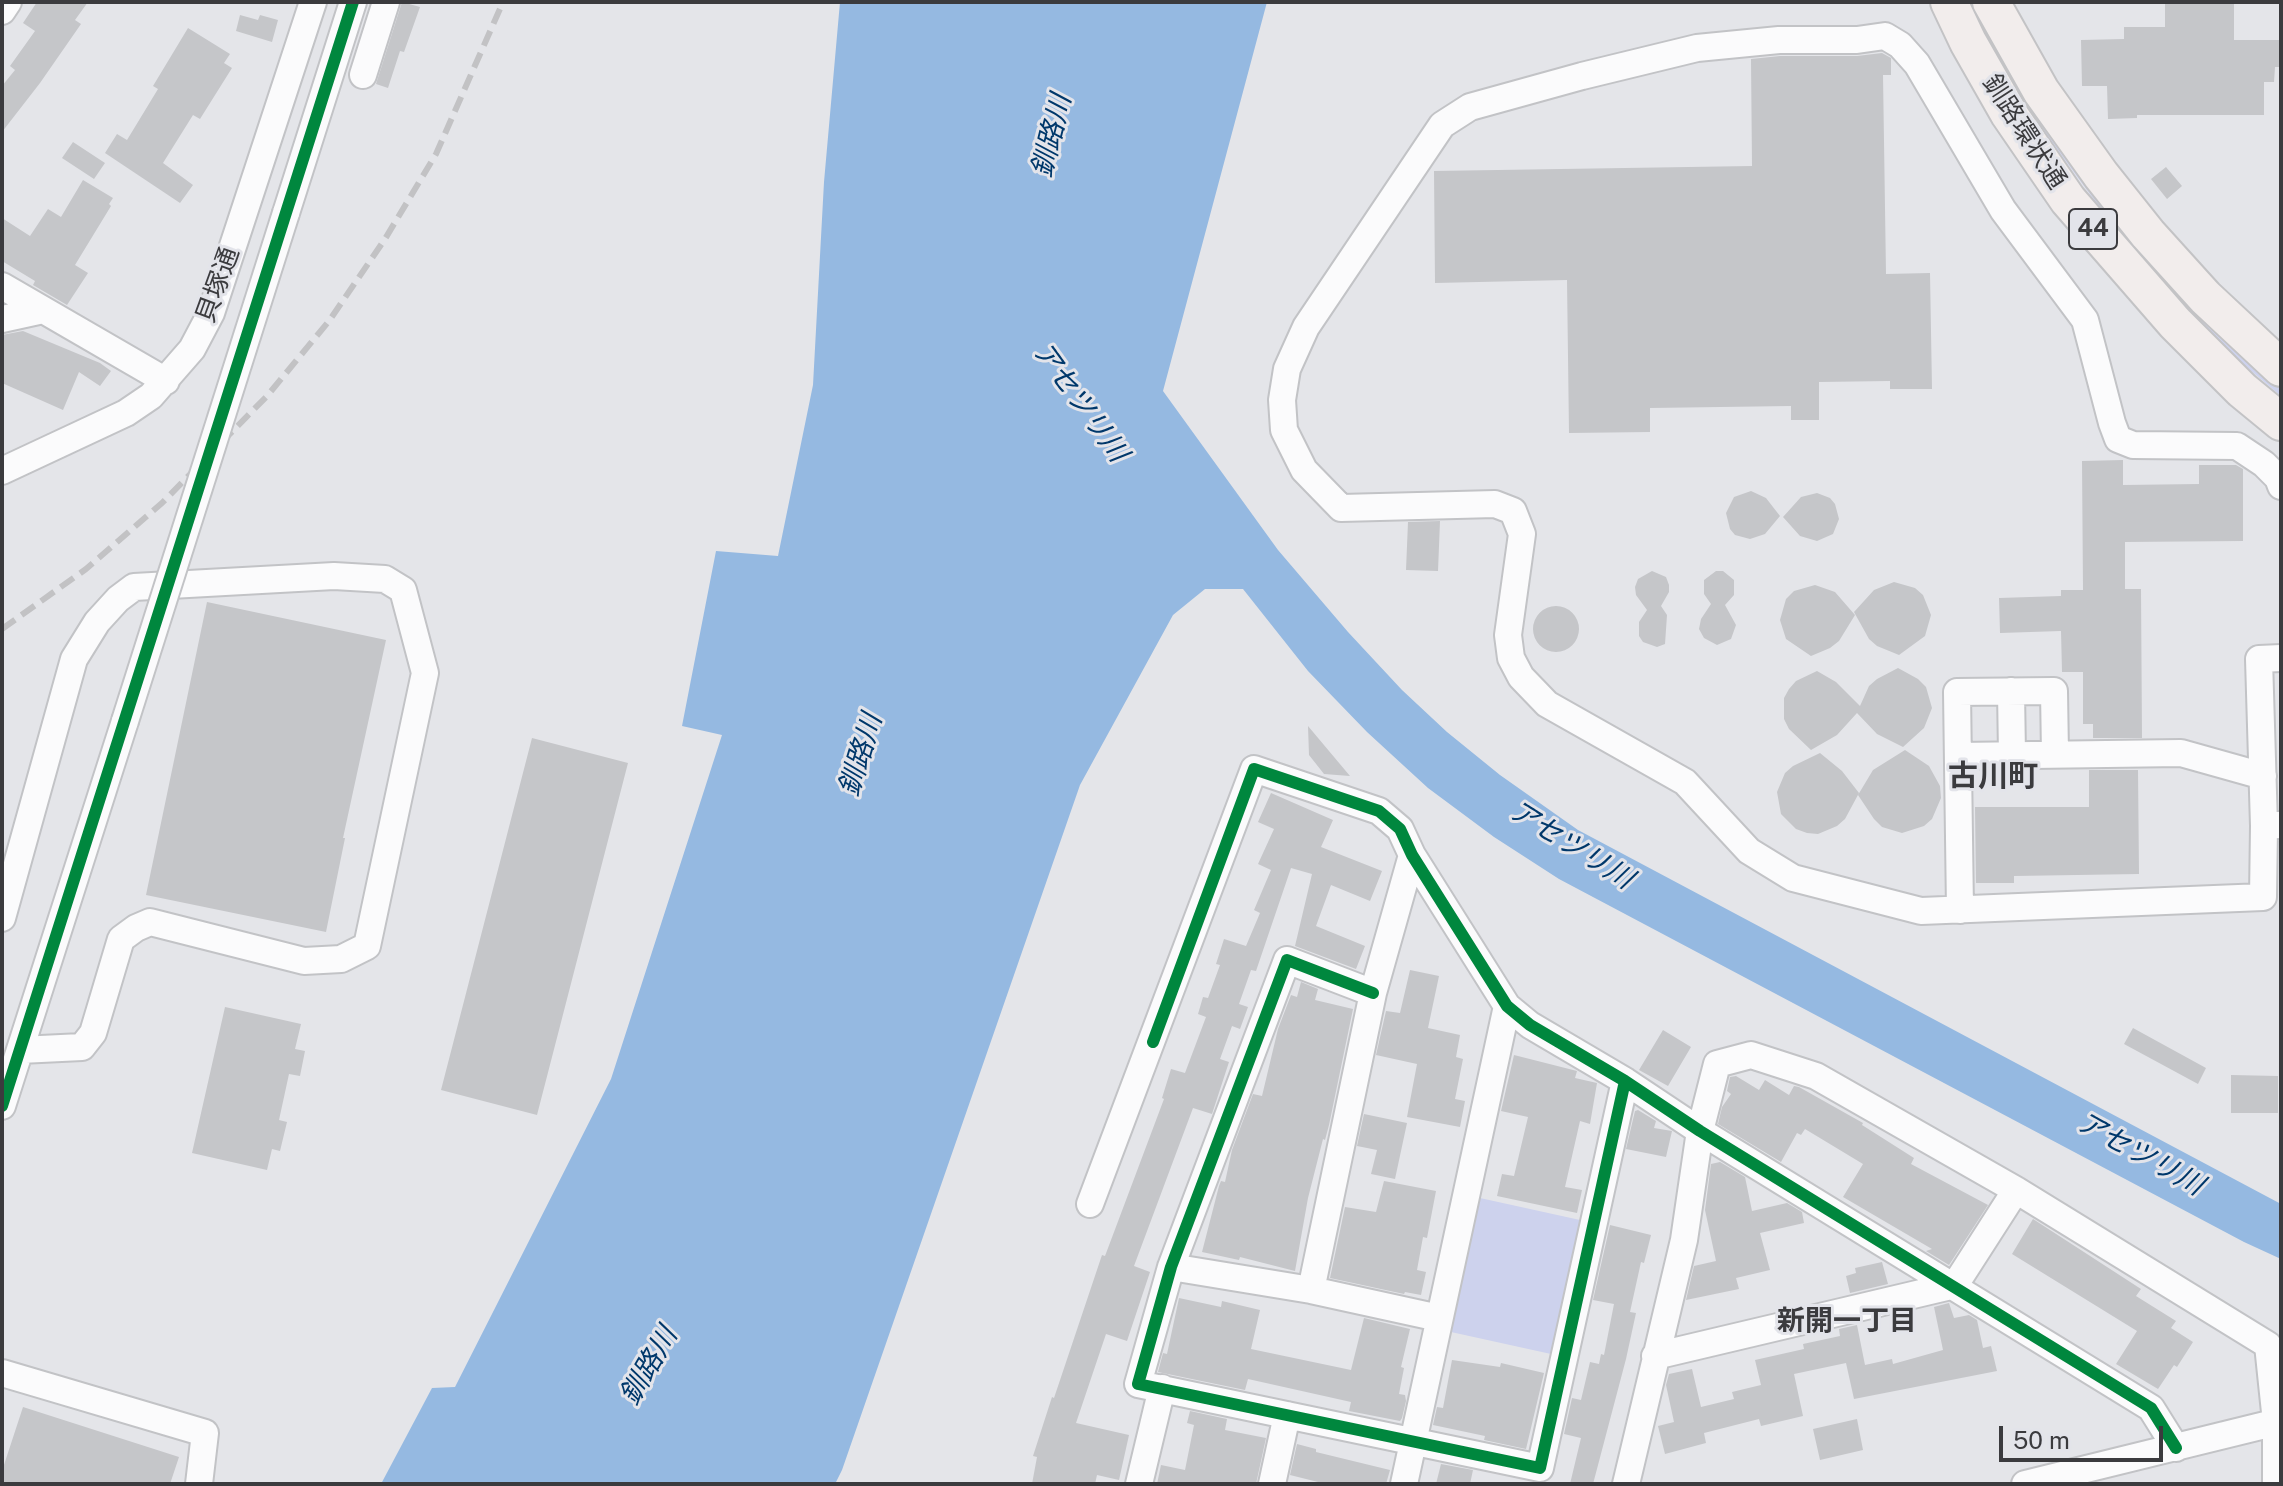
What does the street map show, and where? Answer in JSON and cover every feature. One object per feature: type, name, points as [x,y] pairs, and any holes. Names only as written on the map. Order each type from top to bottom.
[{"type":"highway","name":"釧路環状通","points":[[1949,2],[2009,114],[2068,200],[2175,323],[2242,390],[2281,422]]},
{"type":"highway","name":"釧路環状通","points":[[1991,2],[2041,91],[2101,175],[2148,234],[2205,297],[2281,368]]},
{"type":"street","points":[[2,11],[8,2]]},
{"type":"street","name":"貝塚通","points":[[2,471],[126,413],[151,396],[192,349],[211,313],[313,2]]},
{"type":"street","points":[[2,1106],[353,2]]},
{"type":"street","points":[[363,75],[386,2]]},
{"type":"street","points":[[2281,486],[2278,478],[2264,464],[2237,446],[2133,445],[2118,439],[2085,320],[2003,210],[1917,64],[1900,45],[1885,36],[1857,40],[1779,40],[1697,48],[1470,107],[1442,125],[1306,327],[1287,369],[1282,400],[1284,430],[1304,470],[1341,508],[1495,504],[1513,511],[1522,534],[1508,635],[1511,658],[1521,677],[1547,704],[1685,782],[1749,851],[1793,878],[1921,911],[2263,897],[2273,826],[2263,776],[2259,659],[2281,658]]},
{"type":"street","points":[[2,286],[166,381]]},
{"type":"street","points":[[2,319],[43,310]]},
{"type":"street","points":[[2,918],[74,659],[97,622],[118,599],[134,587],[334,576],[385,579],[403,590],[425,673],[367,946],[341,959],[304,961],[150,922],[121,939],[93,1033],[82,1047],[20,1050]]},
{"type":"street","points":[[2011,691],[2012,755]]},
{"type":"street","points":[[1960,910],[1957,692],[2054,691],[2055,754]]},
{"type":"street","points":[[1958,756],[2181,753],[2263,776]]},
{"type":"street","points":[[1090,1204],[1254,769],[1379,811],[1400,829],[1412,855],[1507,1006],[1530,1025],[2151,1408],[2176,1448]]},
{"type":"street","points":[[1311,1290],[1373,993],[1412,855]]},
{"type":"street","points":[[1373,993],[1287,960],[1171,1267],[1138,1384],[1540,1468],[1625,1081]]},
{"type":"street","points":[[1404,1484],[1507,1006]]},
{"type":"street","points":[[1626,1484],[1684,1240],[1700,1131],[1717,1064],[1751,1055],[1816,1076],[2016,1190],[2268,1345],[2278,1421],[2276,1484]]},
{"type":"street","points":[[1655,1356],[1955,1285],[2016,1190]]},
{"type":"street","points":[[1171,1267],[1311,1290],[1439,1318]]},
{"type":"street","points":[[2,1373],[205,1433],[199,1484]]},
{"type":"street","points":[[1139,1484],[1162,1388]]},
{"type":"street","points":[[1272,1484],[1287,1415]]},
{"type":"street","points":[[2025,1484],[2278,1421]]},
{"type":"shaded area","points":[[1966,2],[1977,2],[2248,360],[2281,386],[2281,396],[2205,332],[2125,242],[2026,107]]},
{"type":"shaded area","points":[[1480,1198],[1580,1220],[1551,1354],[1451,1332]]},
{"type":"water","points":[[840,2],[1267,2],[1163,391],[1278,550],[1402,690],[1500,775],[1578,830],[2281,1204],[2281,1259],[1559,879],[1494,837],[1428,788],[1367,732],[1308,671],[1243,589],[1205,589],[1173,615],[1080,785],[835,1484],[381,1484],[432,1388],[455,1387],[611,1079],[722,735],[682,726],[716,551],[778,556],[813,385],[824,182]]},
{"type":"building","points":[[37,2],[88,2],[75,20],[81,24],[2,132],[2,86],[15,70],[10,66],[35,31],[23,23]]},
{"type":"building","points":[[402,2],[420,7],[404,52],[400,51],[388,88],[376,84]]},
{"type":"building","points":[[2165,2],[2234,2],[2234,40],[2280,40],[2280,67],[2275,67],[2274,82],[2264,82],[2264,115],[2137,115],[2137,118],[2108,119],[2107,86],[2082,86],[2081,40],[2124,39],[2124,27],[2165,27]]},
{"type":"building","points":[[240,15],[258,20],[260,15],[278,20],[272,42],[236,31]]},
{"type":"building","points":[[188,28],[230,54],[224,63],[232,68],[200,119],[193,115],[163,163],[193,185],[180,203],[105,153],[117,134],[127,140],[158,89],[153,86]]},
{"type":"building","points":[[1882,53],[1891,58],[1891,75],[1883,75],[1886,274],[1930,273],[1932,389],[1890,389],[1890,381],[1819,382],[1819,420],[1791,420],[1791,406],[1650,408],[1650,432],[1569,433],[1567,280],[1435,283],[1434,171],[1752,166],[1751,59]]},
{"type":"building","points":[[73,142],[105,163],[94,179],[62,158]]},
{"type":"building","points":[[2166,167],[2182,186],[2167,199],[2151,179]]},
{"type":"building","points":[[83,180],[113,198],[75,265],[88,273],[67,305],[33,285],[35,281],[2,261],[2,218],[30,236],[48,209],[61,217]]},
{"type":"building","points":[[23,331],[100,363],[111,371],[100,386],[79,372],[63,410],[2,383],[2,335]]},
{"type":"building","points":[[2123,460],[2123,485],[2199,484],[2199,465],[2236,465],[2243,469],[2243,541],[2125,542],[2125,589],[2141,589],[2142,738],[2093,738],[2093,724],[2083,724],[2083,672],[2062,672],[2061,631],[2000,633],[1999,598],[2061,596],[2061,590],[2083,590],[2082,461]]},
{"type":"building","points":[[1751,491],[1766,498],[1780,516],[1765,534],[1750,539],[1735,535],[1726,513],[1734,497]]},
{"type":"building","points":[[1817,493],[1830,498],[1839,519],[1833,534],[1817,541],[1800,536],[1783,517],[1801,497]]},
{"type":"building","points":[[1440,521],[1438,571],[1406,570],[1408,522]]},
{"type":"building","points":[[1652,571],[1666,577],[1669,585],[1669,592],[1661,606],[1667,615],[1665,644],[1657,647],[1643,642],[1639,636],[1639,622],[1647,610],[1636,595],[1635,587],[1638,579]]},
{"type":"building","points":[[1716,571],[1723,571],[1734,580],[1734,595],[1725,605],[1736,625],[1731,639],[1717,645],[1704,638],[1699,629],[1701,619],[1711,604],[1704,594],[1704,580]]},
{"type":"building","points":[[1894,582],[1915,588],[1923,595],[1931,615],[1925,636],[1899,655],[1877,646],[1869,639],[1854,612],[1874,590]]},
{"type":"building","points":[[1815,585],[1835,592],[1855,615],[1839,641],[1811,656],[1786,639],[1780,620],[1786,599],[1794,591]]},
{"type":"building","points":[[207,602],[386,640],[326,932],[146,895]]},
{"type":"building","points":[[1556,606],[1572,613],[1579,629],[1572,645],[1556,652],[1540,645],[1533,629],[1540,613]]},
{"type":"building","points":[[1898,668],[1926,687],[1932,708],[1924,728],[1903,747],[1877,734],[1857,713],[1837,735],[1811,750],[1789,729],[1784,719],[1784,698],[1796,681],[1817,671],[1836,682],[1860,706],[1869,686]]},
{"type":"building","points":[[1308,726],[1350,776],[1324,774],[1309,755]]},
{"type":"building","points":[[532,738],[628,763],[537,1115],[441,1090]]},
{"type":"building","points":[[1905,750],[1929,766],[1940,786],[1941,798],[1932,819],[1924,826],[1902,833],[1882,827],[1858,795],[1873,770]]},
{"type":"building","points":[[1820,753],[1842,771],[1859,793],[1845,819],[1837,826],[1818,834],[1807,833],[1796,829],[1781,814],[1777,792],[1785,773]]},
{"type":"building","points":[[2089,770],[2138,770],[2139,874],[2014,876],[2014,883],[1976,883],[1975,807],[2089,807]]},
{"type":"building","points":[[1271,793],[1333,820],[1321,847],[1382,871],[1370,901],[1331,885],[1316,926],[1365,946],[1356,969],[1295,946],[1312,874],[1291,868],[1256,971],[1251,970],[1239,1004],[1248,1007],[1240,1029],[1232,1026],[1220,1059],[1229,1062],[1212,1114],[1193,1108],[1134,1266],[1150,1272],[1127,1341],[1106,1334],[1076,1423],[1129,1435],[1119,1480],[1097,1475],[1095,1484],[1032,1484],[1037,1457],[1033,1456],[1052,1397],[1102,1255],[1105,1256],[1164,1099],[1171,1069],[1185,1073],[1206,1017],[1198,1014],[1203,997],[1208,998],[1220,965],[1216,964],[1224,939],[1246,946],[1260,913],[1254,910],[1271,870],[1258,864],[1274,829],[1258,822]]},
{"type":"building","points":[[1410,970],[1439,976],[1428,1028],[1460,1035],[1456,1057],[1463,1059],[1455,1099],[1465,1101],[1460,1127],[1407,1117],[1417,1064],[1376,1055],[1386,1011],[1400,1013]]},
{"type":"building","points":[[1301,982],[1318,989],[1315,1000],[1353,1009],[1329,1125],[1308,1198],[1295,1271],[1240,1257],[1239,1260],[1202,1252],[1232,1150],[1253,1094],[1262,1096],[1278,1029],[1291,995],[1297,997]]},
{"type":"building","points":[[225,1007],[301,1024],[295,1049],[305,1051],[300,1076],[289,1074],[279,1120],[287,1122],[280,1151],[272,1149],[267,1170],[192,1153]]},
{"type":"building","points":[[2133,1028],[2206,1068],[2198,1084],[2124,1044]]},
{"type":"building","points":[[1663,1030],[1691,1047],[1668,1086],[1639,1070]]},
{"type":"building","points":[[1514,1055],[1577,1071],[1575,1078],[1597,1083],[1590,1124],[1580,1121],[1565,1187],[1582,1190],[1577,1213],[1497,1196],[1502,1174],[1514,1176],[1528,1117],[1501,1111]]},
{"type":"building","points":[[2231,1075],[2278,1076],[2278,1113],[2231,1113]]},
{"type":"building","points":[[1736,1076],[1759,1090],[1765,1080],[1789,1095],[1794,1086],[1799,1087],[1863,1123],[1914,1158],[1911,1164],[1988,1205],[1949,1265],[1926,1251],[1932,1249],[1843,1197],[1863,1164],[1805,1129],[1801,1135],[1797,1133],[1781,1162],[1718,1124],[1722,1107],[1731,1094],[1727,1091],[1730,1077]]},
{"type":"building","points":[[1635,1111],[1656,1121],[1654,1128],[1672,1131],[1666,1157],[1626,1149]]},
{"type":"building","points":[[1364,1114],[1407,1123],[1395,1179],[1371,1174],[1377,1150],[1357,1146]]},
{"type":"building","points":[[1720,1162],[1745,1177],[1752,1211],[1787,1203],[1802,1212],[1804,1223],[1760,1233],[1770,1270],[1736,1278],[1739,1289],[1686,1300],[1694,1266],[1716,1261],[1705,1210],[1711,1164]]},
{"type":"building","points":[[1384,1181],[1436,1191],[1417,1270],[1426,1272],[1421,1295],[1330,1278],[1345,1207],[1376,1212]]},
{"type":"building","points":[[2033,1219],[2141,1289],[2136,1296],[2176,1321],[2171,1328],[2193,1342],[2158,1389],[2116,1364],[2137,1331],[2012,1254]]},
{"type":"building","points":[[1610,1225],[1651,1235],[1644,1263],[1641,1262],[1630,1312],[1636,1313],[1626,1359],[1593,1484],[1570,1484],[1581,1438],[1564,1434],[1572,1398],[1581,1400],[1590,1362],[1599,1364],[1601,1354],[1604,1355],[1614,1304],[1593,1300]]},
{"type":"building","points":[[1882,1262],[1888,1284],[1850,1293],[1846,1276],[1856,1273],[1855,1268]]},
{"type":"building","points":[[1179,1298],[1221,1307],[1222,1301],[1260,1310],[1251,1349],[1351,1370],[1364,1318],[1410,1329],[1401,1367],[1404,1368],[1399,1394],[1405,1395],[1406,1401],[1402,1418],[1400,1421],[1349,1411],[1351,1402],[1248,1379],[1245,1390],[1158,1372],[1163,1353],[1167,1354]]},
{"type":"building","points":[[1949,1303],[1954,1318],[1969,1315],[1977,1320],[1983,1348],[1991,1346],[1997,1371],[1854,1399],[1846,1363],[1794,1374],[1803,1416],[1761,1426],[1759,1419],[1704,1433],[1706,1443],[1665,1454],[1658,1426],[1674,1422],[1666,1385],[1669,1374],[1692,1369],[1701,1407],[1734,1399],[1732,1392],[1761,1385],[1755,1360],[1804,1349],[1803,1344],[1840,1336],[1839,1329],[1857,1325],[1865,1365],[1892,1359],[1893,1364],[1943,1350],[1934,1307]]},
{"type":"building","points":[[1452,1360],[1500,1367],[1501,1363],[1544,1373],[1526,1449],[1433,1425],[1437,1407],[1443,1408]]},
{"type":"building","points":[[23,1407],[179,1457],[170,1484],[2,1484],[2,1471]]},
{"type":"building","points":[[1190,1411],[1227,1419],[1225,1430],[1266,1438],[1256,1484],[1157,1484],[1161,1465],[1185,1470],[1194,1425],[1187,1423]]},
{"type":"building","points":[[1857,1419],[1863,1450],[1820,1460],[1813,1429]]},
{"type":"building","points":[[1297,1444],[1316,1449],[1316,1452],[1390,1470],[1386,1484],[1326,1484],[1290,1475]]},
{"type":"building","points":[[1441,1464],[1473,1470],[1470,1484],[1436,1484]]},
{"type":"railway","points":[[2,629],[86,569],[162,503],[267,396],[329,321],[385,239],[436,154],[503,2]]},
{"type":"cycle path","points":[[2,1106],[353,2]]},
{"type":"cycle path","points":[[1153,1042],[1254,769],[1379,811],[1400,829],[1412,855],[1507,1006],[1530,1025],[2151,1408],[2176,1448]]},
{"type":"cycle path","points":[[1373,993],[1287,960],[1171,1267],[1138,1384],[1540,1468],[1625,1081]]},
{"type":"district","name":"古川町","points":[[1993,777]]},
{"type":"district","name":"新開一丁目","points":[[1847,1321]]},
{"type":"water label","name":"釧路川","points":[[1052,136]]},
{"type":"water label","name":"アセツリ川","points":[[1080,402]]},
{"type":"water label","name":"釧路川","points":[[861,755]]},
{"type":"water label","name":"アセツリ川","points":[[1571,845]]},
{"type":"water label","name":"アセツリ川","points":[[2140,1154]]},
{"type":"water label","name":"釧路川","points":[[649,1366]]}]
